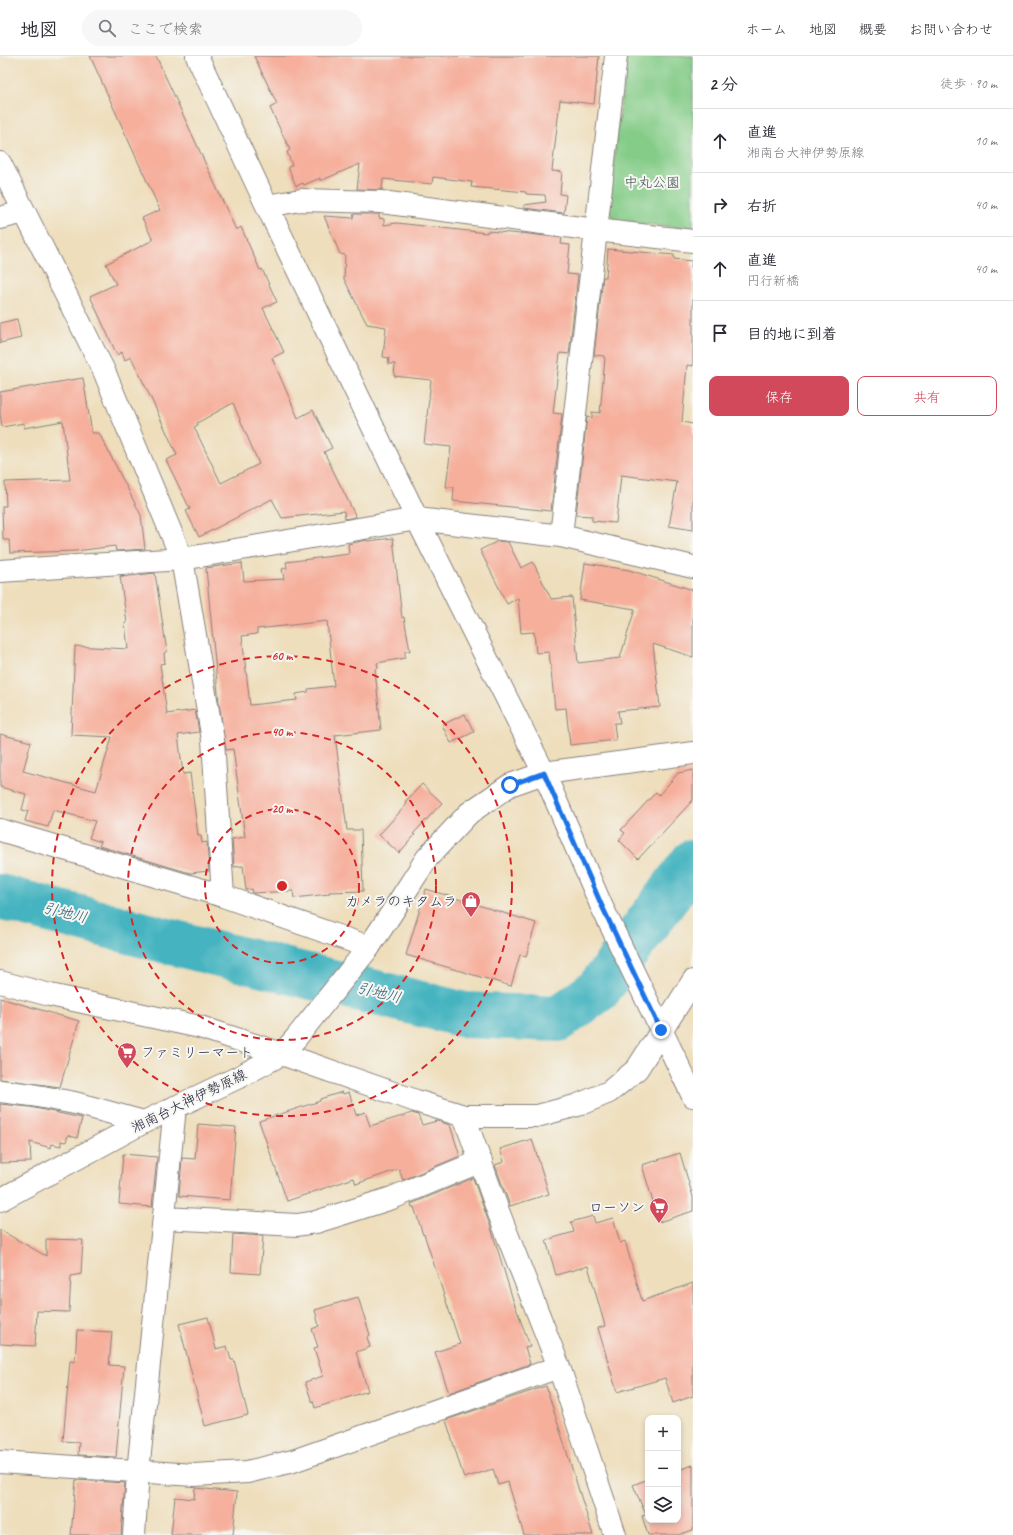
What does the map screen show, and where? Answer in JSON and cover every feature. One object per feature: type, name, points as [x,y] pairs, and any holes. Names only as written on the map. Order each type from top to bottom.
[{"type":"street","points":[[197,56],[267,206],[418,519],[544,773],[601,904],[693,1096]]},
{"type":"street","points":[[561,536],[616,56]]},
{"type":"street","points":[[0,163],[104,371],[182,560],[213,740],[223,896]]},
{"type":"street","points":[[267,206],[301,200],[381,202],[693,241]]},
{"type":"street","points":[[0,218],[24,212]]},
{"type":"street","points":[[0,571],[182,560],[418,519],[561,536],[693,567]]},
{"type":"street","name":"湘南台大神伊勢原線","points":[[0,1200],[144,1122],[239,1077],[282,1054],[366,950],[427,858],[469,812],[510,785],[544,773],[693,753]]},
{"type":"street","points":[[0,830],[223,896],[366,950]]},
{"type":"street","points":[[0,982],[50,995],[200,1027],[464,1116],[537,1116],[578,1105],[609,1092],[637,1069],[693,981]]},
{"type":"street","points":[[0,1091],[75,1103],[144,1122]]},
{"type":"street","points":[[134,1535],[138,1472],[175,1107]]},
{"type":"street","points":[[464,1116],[498,1211],[559,1367],[615,1535]]},
{"type":"street","points":[[164,1218],[296,1225],[316,1222],[392,1198],[481,1161]]},
{"type":"street","points":[[0,1462],[194,1475],[247,1472],[293,1461],[559,1367]]},
{"type":"green space","name":"中丸公園","points":[[627,56],[693,56],[693,229],[616,221],[607,210]]},
{"type":"building","points":[[90,56],[156,56],[236,230],[241,227],[260,270],[262,269],[277,302],[263,308],[284,352],[272,358],[298,418],[313,410],[332,448],[324,452],[356,517],[345,519],[344,511],[282,518],[272,499],[199,537],[186,511],[190,509],[166,460],[177,455],[131,357],[125,360],[122,352],[117,355],[90,296],[116,284],[106,264],[153,240],[142,218],[160,210]],"holes":[[[233,403],[259,464],[221,483],[194,427],[198,425],[197,423]]]},
{"type":"building","points":[[254,56],[599,56],[594,104],[560,100],[552,171],[562,172],[560,194],[566,195],[564,213],[524,208],[524,205],[546,202],[545,195],[471,187],[472,182],[433,177],[432,184],[383,179],[382,190],[357,189],[360,164],[320,181],[320,178],[304,185],[303,183],[296,186],[288,167],[292,165],[287,152],[290,150],[270,108],[277,104]]},
{"type":"building","points":[[354,214],[379,214],[379,218],[384,219],[384,225],[397,223],[487,233],[487,231],[521,233],[562,238],[561,244],[570,245],[567,274],[578,275],[569,354],[560,353],[553,413],[562,414],[551,511],[453,501],[454,487],[446,487],[451,447],[424,444],[431,380],[394,376],[395,364],[388,364],[389,358],[383,357],[386,327],[367,324],[344,279],[345,255],[340,254],[324,216],[353,218]]},
{"type":"building","points":[[608,249],[674,255],[674,259],[692,261],[693,366],[687,365],[682,422],[693,424],[693,530],[669,526],[677,482],[621,475],[616,523],[592,521],[592,516],[576,515],[587,417],[592,418],[592,412],[600,413],[605,358],[604,356],[594,355],[603,277],[606,277]]},
{"type":"building","points":[[17,319],[21,338],[0,343],[0,323]]},
{"type":"building","points":[[83,378],[92,433],[99,433],[141,515],[145,549],[116,551],[115,546],[76,551],[10,553],[9,540],[3,540],[2,506],[6,506],[5,482],[70,480],[63,421],[24,428],[24,423],[2,427],[0,414],[0,392]]},
{"type":"building","points":[[393,538],[402,618],[404,617],[410,651],[405,651],[405,658],[377,663],[378,668],[375,669],[381,730],[335,735],[347,830],[361,830],[363,891],[329,892],[329,894],[294,898],[293,891],[253,893],[252,889],[246,890],[243,866],[234,867],[232,839],[245,837],[233,749],[226,750],[219,703],[206,568],[242,563],[244,581],[284,579],[282,569],[287,568],[286,562],[349,554],[348,544]],"holes":[[[327,621],[334,686],[308,689],[308,692],[296,694],[297,700],[250,705],[242,636],[257,634],[257,629]]]},
{"type":"building","points":[[498,541],[508,542],[521,568],[533,562],[551,599],[572,597],[578,663],[620,658],[635,609],[580,600],[585,563],[629,570],[693,590],[693,657],[653,644],[660,707],[618,711],[620,723],[614,723],[616,740],[570,745],[566,708],[555,709],[549,652],[536,653],[534,632],[521,633],[518,598],[507,604],[480,550]]},
{"type":"building","points":[[155,573],[167,652],[164,653],[165,663],[160,664],[167,714],[195,710],[199,732],[178,735],[183,774],[190,773],[198,836],[201,836],[202,843],[207,842],[209,871],[190,873],[99,846],[101,842],[89,838],[95,821],[53,810],[48,827],[25,821],[28,811],[22,810],[26,794],[0,787],[0,734],[31,742],[23,771],[96,791],[112,737],[71,735],[75,646],[128,649],[125,623],[127,623],[120,576]]},
{"type":"building","points":[[465,714],[474,732],[451,743],[442,725]]},
{"type":"building","points":[[693,770],[693,800],[638,859],[619,840],[625,833],[621,830],[656,792],[659,795],[678,773]]},
{"type":"building","points":[[422,784],[442,803],[413,834],[415,835],[399,853],[379,835],[407,804],[405,802]]},
{"type":"building","points":[[426,889],[536,923],[526,956],[520,955],[511,986],[406,955]]},
{"type":"building","points":[[0,998],[79,1021],[60,1087],[0,1079]]},
{"type":"building","points":[[342,1092],[343,1094],[349,1092],[356,1115],[365,1112],[370,1126],[412,1113],[418,1115],[422,1125],[437,1121],[450,1125],[460,1156],[403,1180],[399,1169],[356,1184],[354,1178],[287,1201],[259,1121],[320,1101],[320,1099]]},
{"type":"building","points":[[0,1104],[30,1107],[82,1118],[77,1138],[68,1135],[66,1142],[61,1141],[61,1146],[52,1144],[51,1148],[30,1142],[31,1162],[0,1163]]},
{"type":"building","points":[[198,1124],[236,1127],[230,1200],[179,1196],[182,1158],[195,1159]]},
{"type":"building","points":[[532,1139],[549,1194],[510,1206],[495,1165],[504,1162],[500,1149]]},
{"type":"building","points":[[680,1153],[693,1197],[693,1211],[659,1222],[642,1165]]},
{"type":"building","points":[[123,1154],[157,1157],[152,1207],[119,1204]]},
{"type":"building","points":[[473,1178],[492,1231],[513,1300],[530,1346],[525,1347],[530,1364],[449,1393],[435,1352],[460,1344],[424,1234],[423,1235],[414,1207],[412,1207],[411,1204]]},
{"type":"building","points":[[593,1216],[595,1223],[613,1218],[620,1243],[625,1241],[642,1301],[693,1283],[693,1396],[673,1403],[665,1378],[617,1392],[598,1328],[605,1326],[588,1266],[556,1275],[546,1240],[574,1232],[571,1222]]},
{"type":"building","points":[[0,1230],[46,1256],[46,1239],[83,1240],[81,1274],[71,1276],[69,1312],[37,1311],[35,1346],[0,1344]]},
{"type":"building","points":[[233,1234],[263,1236],[260,1274],[231,1272]]},
{"type":"building","points":[[358,1297],[370,1335],[367,1337],[370,1347],[356,1352],[368,1391],[315,1408],[305,1382],[323,1376],[314,1348],[318,1347],[312,1329],[319,1326],[315,1310]]},
{"type":"building","points":[[208,1317],[216,1349],[227,1346],[231,1360],[234,1360],[248,1415],[205,1426],[179,1324]]},
{"type":"building","points":[[77,1330],[112,1332],[109,1365],[124,1366],[116,1457],[78,1455],[79,1442],[63,1441],[70,1361],[75,1362]]},
{"type":"building","points":[[546,1386],[593,1535],[524,1535],[508,1482],[498,1485],[493,1469],[464,1478],[446,1420]]},
{"type":"building","points":[[693,1465],[693,1530],[678,1535],[648,1535],[642,1516],[645,1515],[645,1523],[681,1523],[681,1469]]},
{"type":"building","points":[[76,1480],[125,1483],[121,1535],[71,1535]]},
{"type":"building","points":[[645,1480],[645,1513],[633,1485]]},
{"type":"building","points":[[195,1488],[237,1492],[233,1535],[171,1535],[175,1497],[194,1499]]},
{"type":"waterway","name":"引地川","points":[[0,897],[175,943],[465,1015],[558,1019],[598,990],[693,862]]},
{"type":"place","name":"カメラのキタムラ","points":[[471,918]]},
{"type":"place","name":"ファミリーマート","points":[[127,1069]]},
{"type":"place","name":"ローソン","points":[[659,1224]]},
{"type":"route","points":[[510,785],[544,773],[601,904],[661,1030]]}]
